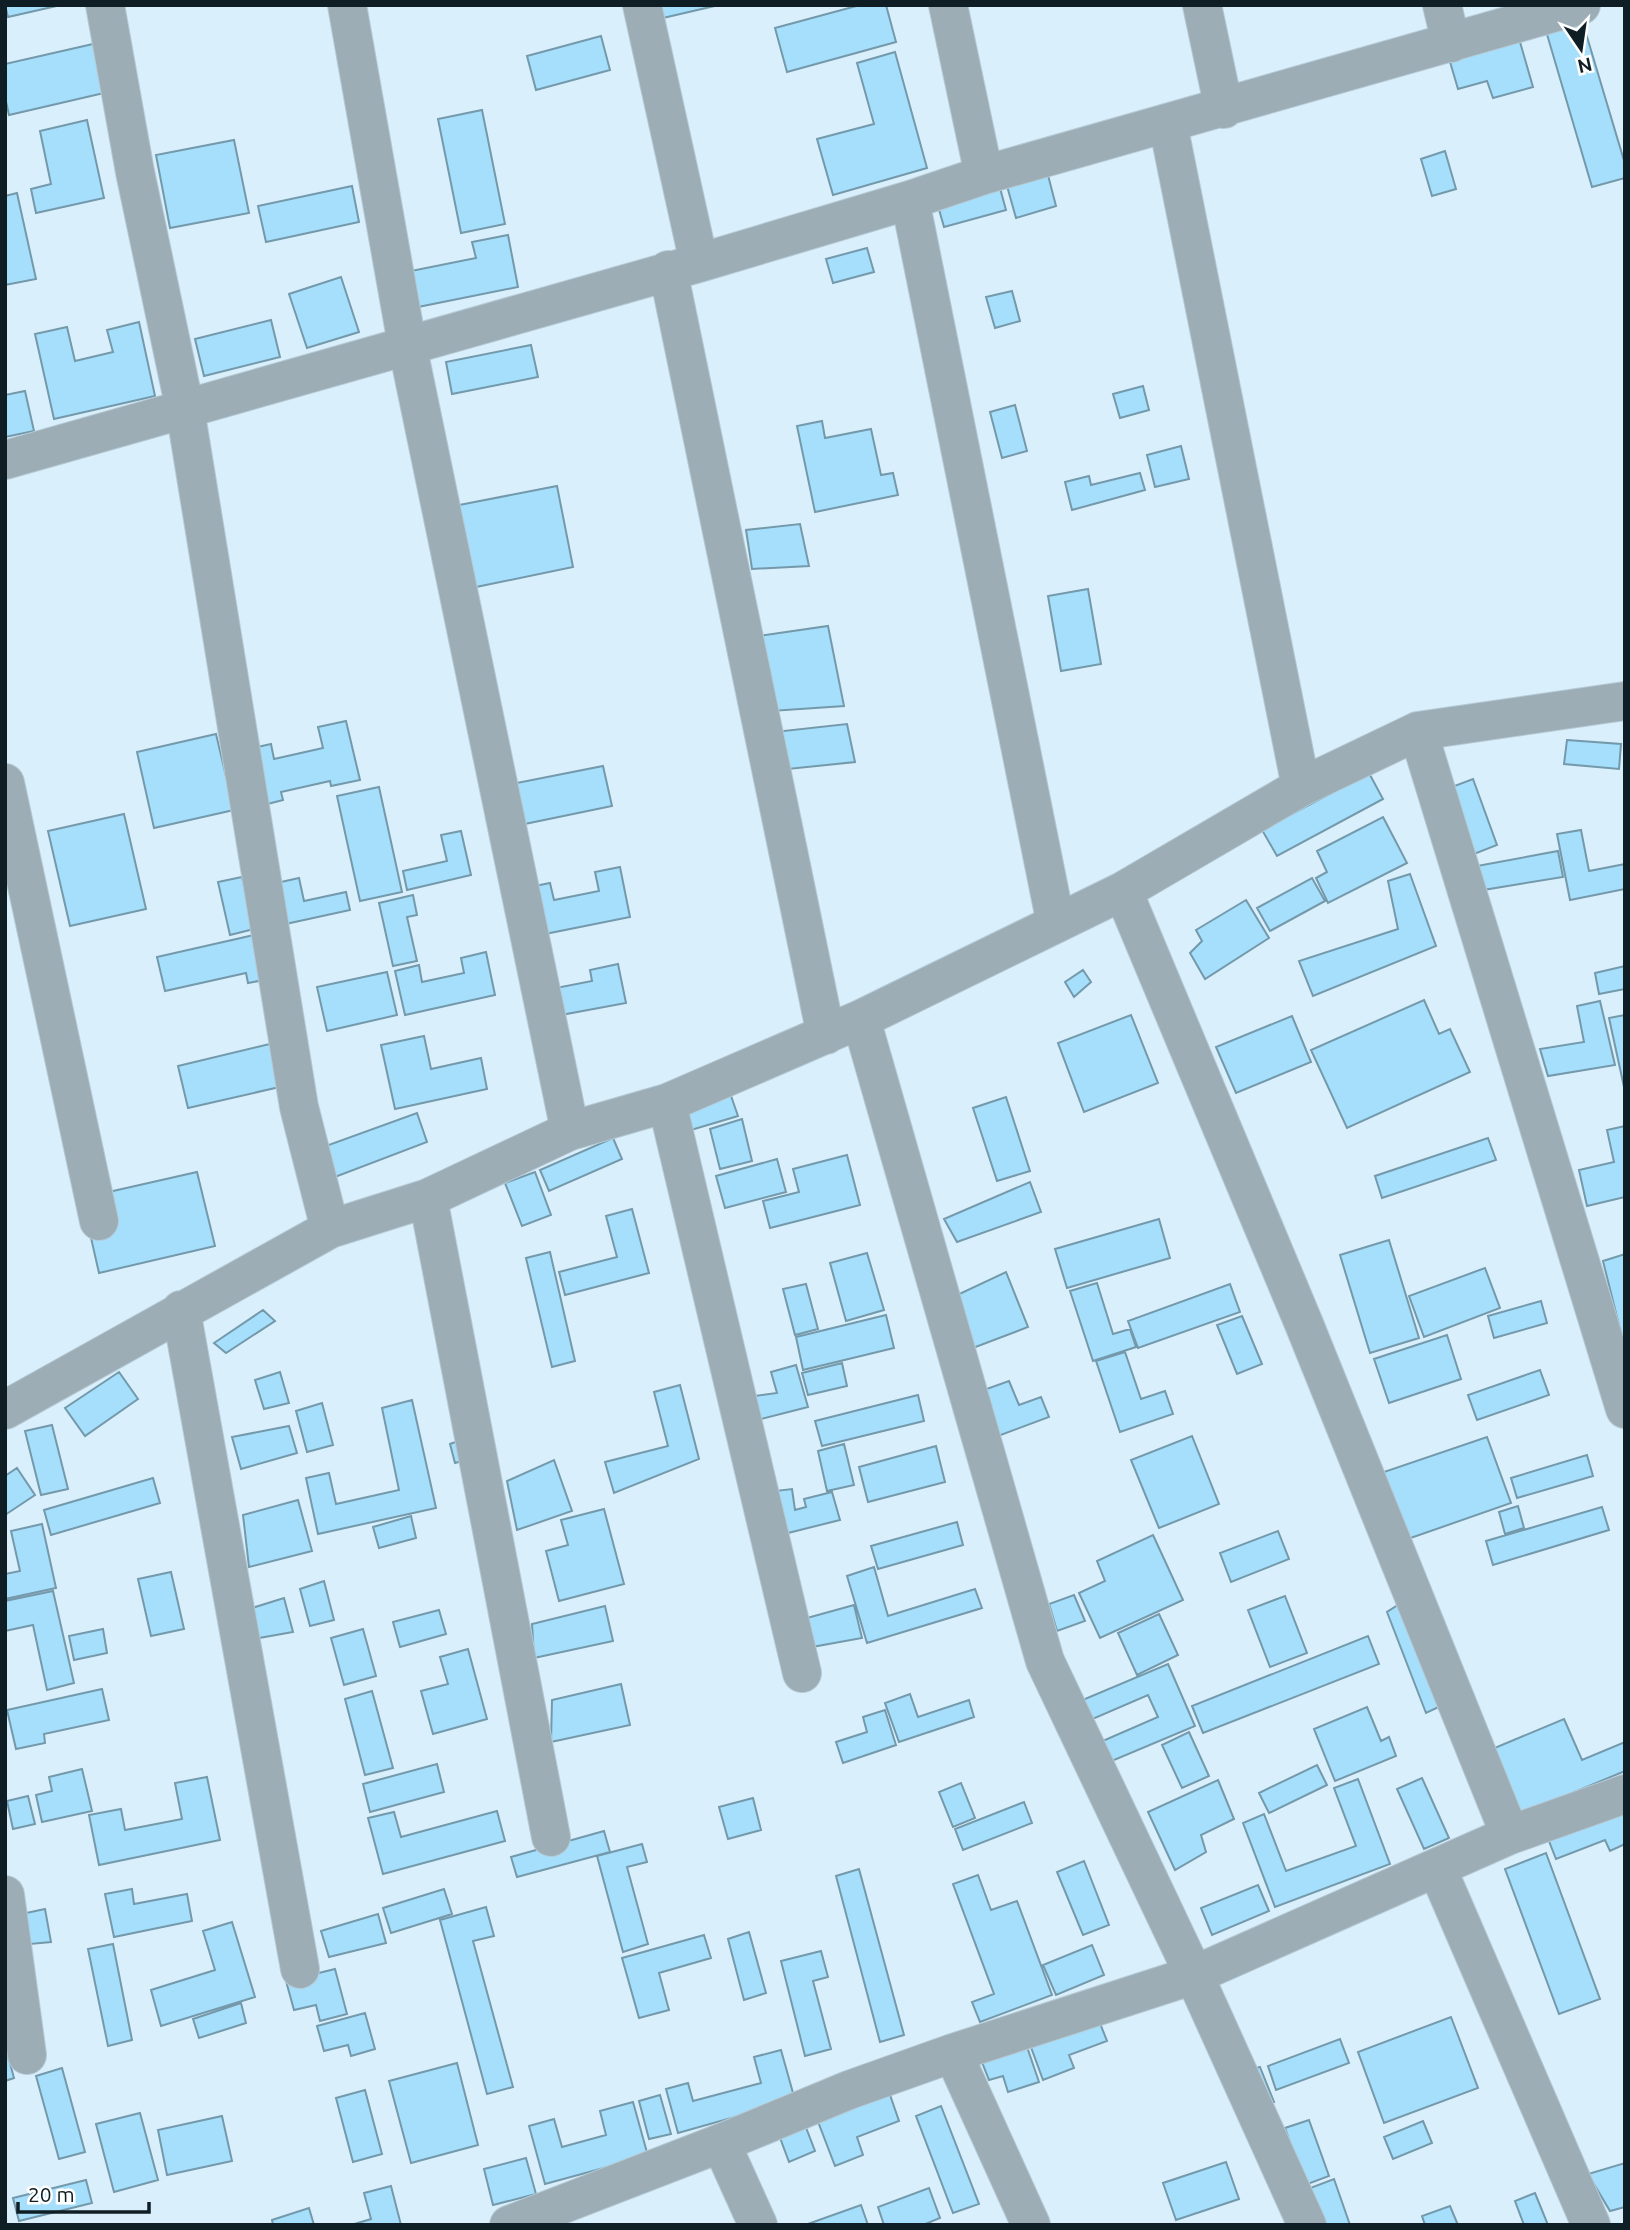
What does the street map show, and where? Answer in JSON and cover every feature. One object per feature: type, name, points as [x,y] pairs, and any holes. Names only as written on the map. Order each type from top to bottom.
[{"type":"street","points":[[106,5],[135,172],[185,409],[299,1107],[330,1229]]},
{"type":"street","points":[[347,5],[407,344],[570,1131]]},
{"type":"street","points":[[642,5],[684,266],[826,1035]]},
{"type":"street","points":[[948,5],[984,175]]},
{"type":"street","points":[[1202,5],[1224,109]]},
{"type":"street","points":[[1442,5],[1451,43]]},
{"type":"street","points":[[5,460],[684,266],[910,200],[984,175],[1224,109],[1581,5]]},
{"type":"street","points":[[1168,124],[1301,787]]},
{"type":"street","points":[[910,200],[1056,924]]},
{"type":"street","points":[[5,1410],[330,1229],[428,1198],[570,1131],[667,1103],[861,1019],[1123,891],[1301,787],[1418,731],[1625,701]]},
{"type":"street","points":[[1418,731],[1625,1409]]},
{"type":"street","points":[[5,783],[99,1221]]},
{"type":"street","points":[[1123,891],[1304,1324],[1510,1835]]},
{"type":"street","points":[[861,1019],[1045,1661],[1194,1975],[1307,2225]]},
{"type":"street","points":[[667,1103],[802,1673]]},
{"type":"street","points":[[428,1198],[551,1837]]},
{"type":"street","points":[[181,1310],[300,1969]]},
{"type":"street","points":[[509,2225],[849,2090],[953,2053],[1194,1975],[1510,1835],[1625,1794]]},
{"type":"street","points":[[1437,1868],[1591,2225]]},
{"type":"street","points":[[5,1895],[27,2055]]},
{"type":"street","points":[[953,2053],[1031,2225]]},
{"type":"street","points":[[721,2143],[758,2225]]},
{"type":"building","points":[[5,5],[61,5],[8,17]]},
{"type":"building","points":[[646,5],[719,5],[650,21]]},
{"type":"building","points":[[860,5],[886,5],[896,42],[787,72],[775,28]]},
{"type":"building","points":[[1582,20],[1625,164],[1625,178],[1592,187],[1546,31]]},
{"type":"building","points":[[1518,35],[1533,87],[1493,98],[1487,81],[1458,89],[1448,55]]},
{"type":"building","points":[[601,36],[610,70],[536,90],[527,56]]},
{"type":"building","points":[[93,44],[104,93],[9,115],[5,97],[5,64]]},
{"type":"building","points":[[895,52],[927,168],[833,195],[817,139],[874,124],[857,63]]},
{"type":"building","points":[[482,110],[505,224],[461,233],[438,119]]},
{"type":"building","points":[[87,120],[104,198],[36,213],[31,189],[51,184],[40,131]]},
{"type":"building","points":[[234,140],[249,213],[170,228],[156,155]]},
{"type":"building","points":[[1445,151],[1456,189],[1432,196],[1421,159]]},
{"type":"building","points":[[1048,175],[1056,206],[1016,218],[1007,186]]},
{"type":"building","points":[[352,186],[359,222],[266,242],[258,206]]},
{"type":"building","points":[[1000,188],[1006,210],[944,227],[938,206]]},
{"type":"building","points":[[17,193],[36,279],[5,285],[5,196]]},
{"type":"building","points":[[508,235],[518,287],[413,308],[406,272],[476,258],[472,242]]},
{"type":"building","points":[[867,248],[874,272],[833,283],[826,259]]},
{"type":"building","points":[[341,277],[359,332],[307,348],[289,294]]},
{"type":"building","points":[[1012,291],[1020,321],[995,328],[986,297]]},
{"type":"building","points":[[271,320],[280,357],[204,376],[195,339]]},
{"type":"building","points":[[139,322],[155,396],[54,419],[35,334],[67,327],[75,361],[113,352],[107,330]]},
{"type":"building","points":[[531,345],[538,377],[452,394],[446,362]]},
{"type":"building","points":[[1143,386],[1149,410],[1120,418],[1113,394]]},
{"type":"building","points":[[25,391],[34,431],[5,437],[5,395]]},
{"type":"building","points":[[1015,405],[1027,451],[1002,458],[990,412]]},
{"type":"building","points":[[822,421],[825,438],[871,429],[881,475],[893,473],[898,495],[815,512],[797,426]]},
{"type":"building","points":[[1181,446],[1189,479],[1155,487],[1147,455]]},
{"type":"building","points":[[1140,473],[1145,490],[1072,510],[1065,482],[1089,476],[1091,485]]},
{"type":"building","points":[[557,486],[573,567],[476,587],[459,505]]},
{"type":"building","points":[[800,524],[809,566],[752,569],[746,530]]},
{"type":"building","points":[[1088,589],[1101,664],[1061,671],[1048,596]]},
{"type":"building","points":[[828,626],[844,706],[771,711],[759,636]]},
{"type":"building","points":[[346,721],[360,780],[331,786],[330,781],[281,792],[283,800],[260,806],[248,749],[271,744],[274,759],[323,748],[318,727]]},
{"type":"building","points":[[847,724],[855,762],[788,769],[774,732]]},
{"type":"building","points":[[216,734],[234,810],[154,828],[137,752]]},
{"type":"building","points":[[1567,740],[1621,744],[1619,769],[1564,764]]},
{"type":"building","points":[[603,766],[612,806],[515,826],[507,785]]},
{"type":"building","points":[[1369,773],[1383,799],[1277,856],[1262,830]]},
{"type":"building","points":[[1473,779],[1497,845],[1474,854],[1449,788]]},
{"type":"building","points":[[379,787],[402,892],[360,901],[337,796]]},
{"type":"building","points":[[124,814],[146,909],[70,926],[48,831]]},
{"type":"building","points":[[1383,817],[1407,863],[1328,903],[1316,878],[1327,872],[1317,851]]},
{"type":"building","points":[[1581,830],[1589,871],[1625,864],[1625,889],[1570,900],[1557,834]]},
{"type":"building","points":[[461,831],[471,875],[407,890],[403,871],[447,861],[441,835]]},
{"type":"building","points":[[1558,851],[1563,877],[1483,890],[1477,866]]},
{"type":"building","points":[[620,867],[630,917],[535,936],[525,888],[550,883],[554,900],[599,891],[595,872]]},
{"type":"building","points":[[1410,874],[1436,946],[1313,996],[1299,961],[1398,929],[1388,881]]},
{"type":"building","points":[[242,877],[254,929],[230,935],[218,882]]},
{"type":"building","points":[[299,878],[304,901],[346,892],[350,910],[281,925],[272,884]]},
{"type":"building","points":[[1312,878],[1325,901],[1270,931],[1257,908]]},
{"type":"building","points":[[413,895],[417,915],[407,917],[417,961],[393,966],[379,903]]},
{"type":"building","points":[[1246,900],[1269,938],[1205,979],[1190,953],[1202,941],[1196,930]]},
{"type":"building","points":[[254,935],[264,980],[248,983],[246,973],[165,991],[157,957]]},
{"type":"building","points":[[486,952],[495,995],[405,1015],[395,971],[419,965],[422,982],[464,973],[461,958]]},
{"type":"building","points":[[618,964],[626,1003],[561,1015],[556,988],[592,981],[590,970]]},
{"type":"building","points":[[1625,966],[1625,989],[1599,994],[1595,973]]},
{"type":"building","points":[[1083,970],[1091,982],[1074,997],[1065,982]]},
{"type":"building","points":[[387,972],[397,1015],[327,1031],[317,987]]},
{"type":"building","points":[[1424,1000],[1439,1034],[1450,1029],[1470,1072],[1347,1128],[1311,1050]]},
{"type":"building","points":[[1600,1001],[1615,1065],[1548,1076],[1540,1049],[1584,1042],[1577,1006]]},
{"type":"building","points":[[1131,1015],[1158,1083],[1084,1112],[1058,1043]]},
{"type":"building","points":[[1625,1015],[1625,1087],[1624,1087],[1609,1018]]},
{"type":"building","points":[[1292,1016],[1311,1062],[1236,1093],[1216,1047]]},
{"type":"building","points":[[424,1036],[431,1069],[481,1058],[487,1089],[395,1109],[381,1045]]},
{"type":"building","points":[[274,1043],[284,1086],[188,1108],[178,1066]]},
{"type":"building","points":[[729,1090],[738,1116],[691,1130],[686,1111]]},
{"type":"building","points":[[1006,1097],[1030,1171],[997,1181],[973,1108]]},
{"type":"building","points":[[417,1113],[427,1142],[335,1177],[323,1147]]},
{"type":"building","points":[[742,1119],[752,1161],[720,1169],[710,1129]]},
{"type":"building","points":[[1625,1126],[1625,1197],[1587,1206],[1579,1170],[1614,1162],[1607,1130]]},
{"type":"building","points":[[613,1138],[622,1159],[549,1191],[540,1170]]},
{"type":"building","points":[[1488,1138],[1496,1160],[1382,1198],[1375,1176]]},
{"type":"building","points":[[847,1155],[860,1205],[770,1228],[763,1201],[799,1192],[793,1169]]},
{"type":"building","points":[[777,1159],[786,1192],[725,1208],[716,1176]]},
{"type":"building","points":[[197,1172],[215,1246],[99,1273],[82,1198]]},
{"type":"building","points":[[535,1172],[551,1215],[522,1226],[505,1183]]},
{"type":"building","points":[[1030,1182],[1041,1212],[957,1242],[944,1219]]},
{"type":"building","points":[[632,1209],[649,1273],[565,1295],[559,1272],[617,1257],[606,1216]]},
{"type":"building","points":[[1159,1219],[1170,1258],[1067,1288],[1055,1249]]},
{"type":"building","points":[[1389,1240],[1419,1338],[1370,1353],[1340,1255]]},
{"type":"building","points":[[550,1252],[575,1361],[552,1367],[526,1258]]},
{"type":"building","points":[[867,1253],[884,1310],[846,1321],[830,1263]]},
{"type":"building","points":[[1625,1254],[1625,1345],[1624,1345],[1603,1261]]},
{"type":"building","points":[[1485,1268],[1500,1308],[1424,1337],[1409,1296]]},
{"type":"building","points":[[1006,1272],[1028,1327],[973,1348],[955,1296]]},
{"type":"building","points":[[1097,1283],[1113,1334],[1130,1329],[1136,1347],[1093,1361],[1070,1291]]},
{"type":"building","points":[[806,1284],[818,1329],[795,1335],[783,1289]]},
{"type":"building","points":[[1230,1284],[1240,1312],[1138,1348],[1128,1321]]},
{"type":"building","points":[[1541,1301],[1547,1323],[1494,1338],[1488,1316]]},
{"type":"building","points":[[263,1310],[275,1321],[226,1353],[214,1343]]},
{"type":"building","points":[[886,1315],[894,1348],[803,1370],[796,1337]]},
{"type":"building","points":[[1242,1316],[1262,1364],[1237,1374],[1217,1325]]},
{"type":"building","points":[[1447,1335],[1461,1379],[1389,1403],[1374,1359]]},
{"type":"building","points":[[1125,1352],[1141,1399],[1165,1391],[1173,1414],[1120,1432],[1096,1361]]},
{"type":"building","points":[[842,1363],[847,1386],[808,1395],[802,1373]]},
{"type":"building","points":[[796,1365],[808,1407],[757,1420],[754,1396],[777,1393],[771,1372]]},
{"type":"building","points":[[1540,1370],[1549,1395],[1477,1420],[1468,1395]]},
{"type":"building","points":[[119,1372],[138,1399],[85,1436],[65,1408]]},
{"type":"building","points":[[280,1372],[289,1403],[264,1409],[255,1380]]},
{"type":"building","points":[[1009,1381],[1019,1405],[1041,1397],[1049,1417],[998,1436],[978,1392]]},
{"type":"building","points":[[680,1385],[699,1459],[614,1493],[605,1462],[668,1446],[654,1392]]},
{"type":"building","points":[[918,1395],[924,1421],[822,1446],[815,1421]]},
{"type":"building","points":[[412,1400],[436,1508],[318,1534],[306,1478],[329,1473],[336,1504],[399,1490],[382,1408]]},
{"type":"building","points":[[322,1403],[333,1445],[307,1452],[296,1411]]},
{"type":"building","points":[[52,1425],[68,1489],[41,1495],[25,1431]]},
{"type":"building","points":[[289,1426],[297,1453],[241,1469],[232,1437]]},
{"type":"building","points":[[1192,1436],[1219,1504],[1159,1528],[1131,1460]]},
{"type":"building","points":[[1487,1437],[1511,1503],[1402,1541],[1375,1475]]},
{"type":"building","points":[[461,1440],[466,1460],[455,1463],[450,1444]]},
{"type":"building","points":[[844,1444],[854,1485],[827,1491],[818,1451]]},
{"type":"building","points":[[936,1446],[945,1482],[868,1502],[859,1467]]},
{"type":"building","points":[[1587,1455],[1593,1476],[1517,1498],[1511,1478]]},
{"type":"building","points":[[554,1460],[572,1511],[517,1530],[507,1481]]},
{"type":"building","points":[[17,1468],[35,1495],[5,1515],[5,1476]]},
{"type":"building","points":[[153,1478],[160,1503],[51,1535],[44,1510]]},
{"type":"building","points":[[792,1489],[795,1510],[806,1507],[804,1499],[832,1492],[840,1520],[784,1534],[775,1491]]},
{"type":"building","points":[[298,1500],[312,1551],[249,1567],[243,1515]]},
{"type":"building","points":[[1518,1506],[1524,1528],[1505,1534],[1499,1512]]},
{"type":"building","points":[[1602,1507],[1609,1530],[1493,1565],[1486,1541]]},
{"type":"building","points":[[604,1509],[624,1584],[559,1601],[546,1551],[568,1545],[561,1520]]},
{"type":"building","points":[[411,1516],[416,1538],[379,1548],[373,1527]]},
{"type":"building","points":[[957,1522],[963,1545],[878,1569],[871,1546]]},
{"type":"building","points":[[42,1524],[56,1588],[5,1599],[5,1574],[20,1571],[11,1531]]},
{"type":"building","points":[[1278,1531],[1289,1559],[1231,1582],[1220,1553]]},
{"type":"building","points":[[1153,1535],[1183,1600],[1100,1638],[1079,1593],[1105,1581],[1097,1561]]},
{"type":"building","points":[[874,1567],[888,1616],[975,1589],[982,1608],[867,1643],[847,1576]]},
{"type":"building","points":[[171,1572],[184,1629],[151,1636],[138,1579]]},
{"type":"building","points":[[324,1581],[334,1620],[310,1626],[300,1589]]},
{"type":"building","points":[[53,1591],[74,1683],[47,1690],[33,1625],[5,1631],[5,1601]]},
{"type":"building","points":[[1074,1595],[1085,1621],[1057,1631],[1049,1604]]},
{"type":"building","points":[[1285,1596],[1307,1653],[1270,1667],[1248,1610]]},
{"type":"building","points":[[284,1598],[293,1632],[259,1638],[252,1608]]},
{"type":"building","points":[[1401,1603],[1443,1705],[1426,1713],[1387,1612]]},
{"type":"building","points":[[854,1605],[862,1638],[812,1647],[807,1618]]},
{"type":"building","points":[[605,1606],[613,1641],[534,1658],[532,1624]]},
{"type":"building","points":[[439,1610],[446,1634],[400,1647],[393,1622]]},
{"type":"building","points":[[1159,1614],[1178,1655],[1137,1675],[1118,1633]]},
{"type":"building","points":[[103,1629],[107,1653],[74,1660],[69,1636]]},
{"type":"building","points":[[363,1629],[376,1676],[344,1685],[331,1638]]},
{"type":"building","points":[[1368,1636],[1379,1664],[1203,1733],[1192,1706]]},
{"type":"building","points":[[468,1649],[487,1719],[433,1734],[421,1691],[448,1684],[440,1657]]},
{"type":"building","points":[[1168,1664],[1195,1726],[1107,1763],[1098,1743],[1158,1717],[1148,1695],[1081,1724],[1073,1704]]},
{"type":"building","points":[[621,1684],[630,1725],[551,1742],[552,1700]]},
{"type":"building","points":[[102,1689],[109,1720],[44,1734],[45,1743],[16,1749],[7,1710]]},
{"type":"building","points":[[372,1691],[393,1768],[365,1775],[345,1699]]},
{"type":"building","points":[[910,1694],[918,1717],[969,1700],[974,1717],[899,1742],[885,1703]]},
{"type":"building","points":[[1367,1707],[1381,1741],[1389,1737],[1396,1756],[1335,1781],[1314,1729]]},
{"type":"building","points":[[885,1710],[896,1745],[843,1763],[836,1742],[867,1732],[863,1717]]},
{"type":"building","points":[[1564,1719],[1582,1760],[1625,1742],[1625,1771],[1512,1818],[1485,1752]]},
{"type":"building","points":[[1189,1732],[1209,1776],[1182,1788],[1162,1745]]},
{"type":"building","points":[[437,1764],[444,1792],[370,1812],[363,1784]]},
{"type":"building","points":[[1317,1765],[1327,1785],[1269,1813],[1259,1793]]},
{"type":"building","points":[[82,1769],[92,1811],[42,1822],[36,1795],[52,1791],[49,1777]]},
{"type":"building","points":[[207,1777],[220,1840],[99,1865],[89,1815],[121,1809],[125,1830],[182,1819],[175,1783]]},
{"type":"building","points":[[1422,1778],[1449,1838],[1424,1849],[1397,1789]]},
{"type":"building","points":[[1358,1779],[1390,1864],[1275,1907],[1243,1823],[1264,1814],[1286,1871],[1356,1846],[1334,1788]]},
{"type":"building","points":[[1218,1780],[1234,1819],[1201,1835],[1206,1852],[1175,1870],[1148,1812]]},
{"type":"building","points":[[961,1783],[975,1818],[953,1827],[939,1792]]},
{"type":"building","points":[[28,1796],[35,1824],[13,1829],[7,1801]]},
{"type":"building","points":[[753,1798],[761,1830],[728,1839],[719,1807]]},
{"type":"building","points":[[1024,1802],[1032,1823],[963,1850],[955,1829]]},
{"type":"building","points":[[1625,1804],[1625,1844],[1610,1851],[1605,1840],[1556,1859],[1547,1836]]},
{"type":"building","points":[[497,1811],[505,1841],[383,1874],[368,1818],[394,1812],[401,1837]]},
{"type":"building","points":[[604,1831],[610,1852],[517,1877],[511,1857]]},
{"type":"building","points":[[642,1844],[647,1862],[627,1867],[648,1944],[623,1952],[597,1856]]},
{"type":"building","points":[[1546,1853],[1600,1999],[1559,2014],[1505,1869]]},
{"type":"building","points":[[1084,1861],[1109,1925],[1083,1935],[1057,1872]]},
{"type":"building","points":[[859,1869],[904,2035],[880,2042],[836,1876]]},
{"type":"building","points":[[978,1875],[991,1910],[1017,1901],[1052,1995],[980,2022],[972,2002],[994,1994],[953,1884]]},
{"type":"building","points":[[1258,1885],[1269,1911],[1212,1935],[1201,1908]]},
{"type":"building","points":[[132,1889],[134,1904],[187,1894],[192,1921],[114,1937],[105,1894]]},
{"type":"building","points":[[444,1889],[452,1914],[391,1933],[383,1908]]},
{"type":"building","points":[[486,1907],[494,1936],[473,1941],[513,2087],[487,2094],[440,1920]]},
{"type":"building","points":[[45,1909],[51,1942],[30,1944],[26,1913]]},
{"type":"building","points":[[378,1914],[386,1943],[329,1957],[321,1931]]},
{"type":"building","points":[[232,1922],[255,1997],[161,2026],[151,1990],[215,1970],[203,1931]]},
{"type":"building","points":[[749,1932],[766,1993],[744,2000],[728,1939]]},
{"type":"building","points":[[704,1935],[711,1958],[659,1973],[669,2010],[639,2018],[622,1958]]},
{"type":"building","points":[[113,1944],[132,2040],[108,2046],[88,1949]]},
{"type":"building","points":[[1092,1945],[1104,1975],[1056,1995],[1043,1965]]},
{"type":"building","points":[[821,1951],[828,1977],[813,1981],[831,2049],[805,2056],[781,1961]]},
{"type":"building","points":[[335,1969],[347,2014],[320,2021],[316,2005],[294,2010],[286,1981]]},
{"type":"building","points":[[241,2003],[246,2023],[199,2038],[193,2019]]},
{"type":"building","points":[[365,2013],[375,2049],[351,2056],[348,2045],[324,2051],[317,2026]]},
{"type":"building","points":[[1096,2013],[1107,2041],[1069,2055],[1074,2068],[1043,2080],[1028,2039]]},
{"type":"building","points":[[1451,2017],[1478,2088],[1384,2123],[1358,2052]]},
{"type":"building","points":[[1340,2039],[1349,2063],[1276,2090],[1268,2066]]},
{"type":"building","points":[[1025,2041],[1039,2082],[1008,2092],[1003,2076],[989,2080],[980,2057]]},
{"type":"building","points":[[5,2045],[14,2078],[5,2081]]},
{"type":"building","points":[[781,2050],[795,2100],[678,2133],[666,2089],[688,2083],[693,2101],[761,2083],[754,2057]]},
{"type":"building","points":[[457,2063],[478,2145],[411,2163],[389,2081]]},
{"type":"building","points":[[1260,2067],[1274,2102],[1264,2104],[1249,2070]]},
{"type":"building","points":[[62,2068],[85,2152],[59,2159],[36,2076]]},
{"type":"building","points":[[365,2090],[382,2154],[353,2162],[336,2098]]},
{"type":"building","points":[[889,2092],[899,2121],[857,2137],[863,2155],[835,2166],[817,2119]]},
{"type":"building","points":[[660,2095],[671,2134],[649,2139],[639,2101]]},
{"type":"building","points":[[633,2102],[648,2156],[545,2184],[529,2126],[554,2119],[562,2147],[606,2135],[600,2111]]},
{"type":"building","points":[[941,2106],[979,2204],[953,2213],[916,2116]]},
{"type":"building","points":[[140,2113],[158,2180],[114,2192],[96,2124]]},
{"type":"building","points":[[222,2116],[232,2161],[167,2175],[158,2130]]},
{"type":"building","points":[[1309,2120],[1329,2176],[1305,2185],[1285,2128]]},
{"type":"building","points":[[1423,2121],[1432,2143],[1393,2159],[1384,2137]]},
{"type":"building","points":[[805,2125],[815,2151],[789,2162],[779,2135]]},
{"type":"building","points":[[526,2158],[536,2194],[493,2205],[484,2169]]},
{"type":"building","points":[[1226,2162],[1239,2199],[1176,2220],[1163,2183]]},
{"type":"building","points":[[1625,2163],[1625,2207],[1610,2211],[1588,2174]]},
{"type":"building","points":[[1334,2179],[1350,2225],[1318,2225],[1305,2190]]},
{"type":"building","points":[[86,2180],[92,2203],[19,2221],[13,2198]]},
{"type":"building","points":[[391,2186],[401,2225],[351,2225],[371,2219],[364,2193]]},
{"type":"building","points":[[929,2188],[940,2218],[923,2225],[884,2225],[878,2207]]},
{"type":"building","points":[[1535,2193],[1548,2225],[1524,2225],[1515,2201]]},
{"type":"building","points":[[861,2205],[868,2225],[805,2225]]},
{"type":"building","points":[[1450,2206],[1458,2225],[1425,2225],[1422,2216]]},
{"type":"building","points":[[309,2208],[314,2225],[273,2225],[272,2220]]}]
